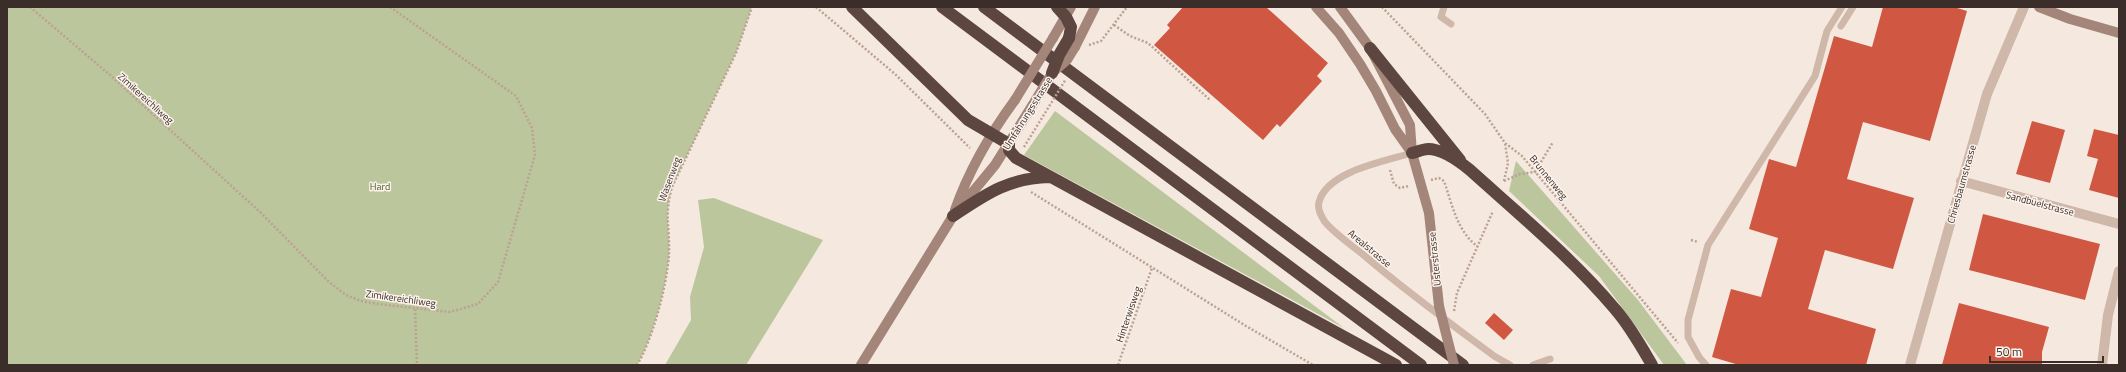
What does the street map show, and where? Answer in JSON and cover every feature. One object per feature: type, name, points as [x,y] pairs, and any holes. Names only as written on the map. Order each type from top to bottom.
[{"type":"highway","points":[[852,7],[968,120],[1009,144],[1009,150],[1016,158],[1396,365]]},
{"type":"highway","points":[[942,7],[1421,365]]},
{"type":"highway","points":[[984,7],[1463,365]]},
{"type":"highway","points":[[1052,73],[1059,55],[1072,42],[1068,12],[1057,7]]},
{"type":"highway","points":[[1370,48],[1464,165],[1562,254],[1606,299],[1624,320],[1652,365]]},
{"type":"highway","points":[[1412,153],[1426,149],[1433,150],[1464,165]]},
{"type":"highway","points":[[953,216],[987,193],[1005,184],[1028,178],[1050,177]]},
{"type":"main road","points":[[1072,42],[1095,7]]},
{"type":"main road","name":"Usterstrasse","points":[[1316,7],[1339,33],[1360,64],[1376,91],[1395,129],[1412,153]]},
{"type":"main road","name":"Usterstrasse","points":[[1340,7],[1370,48],[1410,125],[1412,153],[1429,213],[1439,306],[1454,365]]},
{"type":"main road","points":[[2039,7],[2060,11],[2119,33]]},
{"type":"main road","name":"Umfahrungsstrasse","points":[[953,216],[964,184],[992,133],[1015,100],[1068,12]]},
{"type":"main road","name":"Umfahrungsstrasse","points":[[861,365],[953,216],[995,165],[1052,73]]},
{"type":"street","name":"Chriesbaumstrasse","points":[[1910,365],[1961,181],[1987,94],[2024,7]]},
{"type":"street","name":"Sandbüelstrasse","points":[[1961,181],[2119,224]]},
{"type":"street","points":[[2102,365],[2108,315],[2119,271]]},
{"type":"lane","points":[[1444,7],[1441,17],[1451,24]]},
{"type":"lane","points":[[1706,365],[1699,357],[1688,337],[1688,320],[1708,245],[1815,76],[1827,31],[1842,7]]},
{"type":"lane","points":[[1841,26],[1853,7]]},
{"type":"lane","name":"Arealstrasse","points":[[1412,153],[1360,169],[1338,178],[1322,194],[1318,202],[1321,216],[1332,229],[1389,277],[1494,356],[1510,365]]},
{"type":"lane","points":[[1533,365],[1550,359]]},
{"type":"path","name":"Zimikereichliweg","points":[[30,7],[110,75],[262,213],[329,282],[346,295],[361,301],[415,309],[450,312],[478,304],[498,282],[535,155],[532,128],[516,96],[390,7]]},
{"type":"path","name":"Wasenweg","points":[[636,365],[652,333],[667,267],[669,254],[667,210],[672,188],[736,53],[752,7]]},
{"type":"path","points":[[816,7],[895,74],[979,157]]},
{"type":"path","points":[[1086,48],[1089,45],[1101,41],[1127,7]]},
{"type":"path","name":"Brunnenweg","points":[[1382,7],[1486,114],[1505,143],[1522,156],[1682,348]]},
{"type":"path","points":[[1114,25],[1130,36],[1148,43],[1210,100]]},
{"type":"path","points":[[1044,113],[1068,76]]},
{"type":"path","points":[[1505,143],[1508,163],[1504,182],[1520,174],[1535,172],[1553,142]]},
{"type":"path","points":[[1439,178],[1444,181],[1462,232],[1477,246]]},
{"type":"path","points":[[1028,190],[1246,326],[1313,365]]},
{"type":"path","points":[[1454,319],[1456,293],[1493,211]]},
{"type":"path","name":"Hinterwisweg","points":[[1118,365],[1152,268]]},
{"type":"path","points":[[415,309],[417,365]]},
{"type":"green space","name":"Hard","points":[[7,7],[752,7],[736,53],[672,187],[668,206],[668,267],[654,327],[637,365],[7,365]]},
{"type":"green space","points":[[1055,111],[1344,328],[1024,155]]},
{"type":"green space","points":[[1516,161],[1638,300],[1687,365],[1664,365],[1599,276],[1509,191]]},
{"type":"green space","points":[[714,198],[823,240],[746,365],[665,365],[691,320],[690,297],[704,247],[698,200]]},
{"type":"building","points":[[1183,7],[1266,7],[1328,63],[1317,76],[1322,81],[1280,127],[1277,124],[1263,140],[1154,45],[1170,28],[1167,25]]},
{"type":"building","points":[[1883,7],[1954,7],[1967,11],[1930,141],[1863,122],[1847,179],[1914,198],[1893,269],[1825,250],[1808,309],[1876,329],[1866,365],[1739,365],[1712,357],[1731,289],[1761,297],[1778,238],[1749,229],[1769,159],[1796,167],[1834,36],[1872,47]]},
{"type":"building","points":[[2032,121],[2065,130],[2050,183],[2016,174]]},
{"type":"building","points":[[2094,129],[2119,135],[2119,198],[2089,190],[2098,159],[2087,156]]},
{"type":"building","points":[[1983,214],[2100,244],[2085,300],[1969,270]]},
{"type":"building","points":[[1959,303],[2049,327],[2042,352],[2042,365],[1942,365]]},
{"type":"building","points":[[1494,313],[1513,330],[1504,340],[1485,323]]}]
